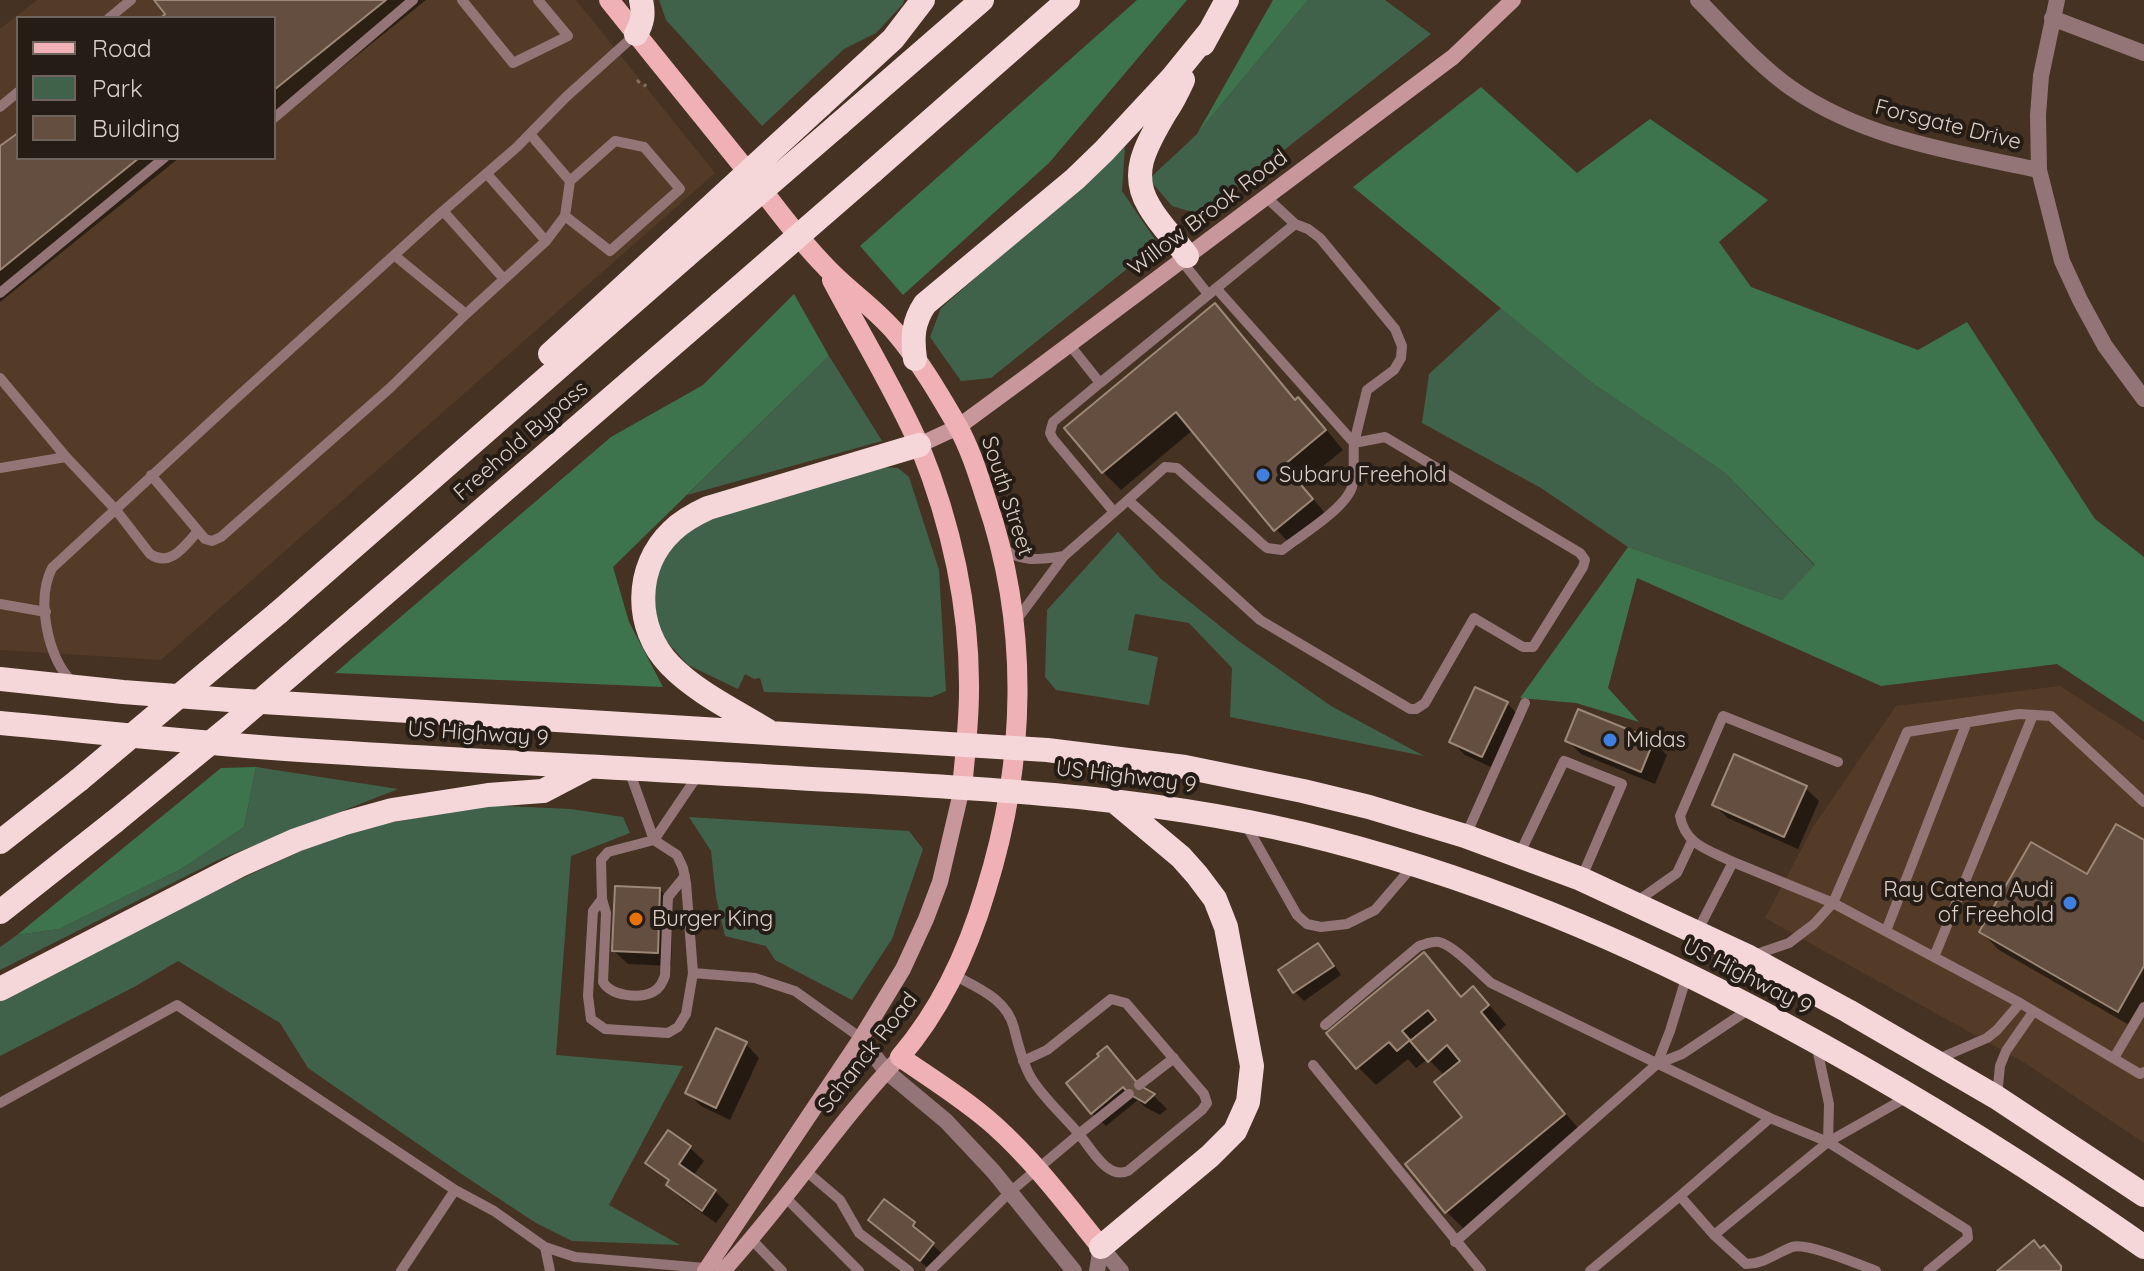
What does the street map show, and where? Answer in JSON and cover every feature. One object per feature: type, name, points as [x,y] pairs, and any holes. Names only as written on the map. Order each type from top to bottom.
[{"type":"highway","points":[[636,34],[644,13],[641,0]]},
{"type":"highway","points":[[679,250],[820,106],[893,39],[923,0]]},
{"type":"highway","name":"Freehold Bypass","points":[[0,842],[278,613],[526,396],[679,250],[838,125],[982,0]]},
{"type":"highway","name":"Freehold Bypass","points":[[0,912],[237,721],[1068,0]]},
{"type":"highway","points":[[1184,258],[1147,204],[1141,189],[1140,167],[1147,143],[1227,0]]},
{"type":"highway","points":[[915,359],[914,325],[925,304],[1075,179],[1171,79],[1210,31]]},
{"type":"highway","points":[[770,732],[687,680],[666,661],[654,643],[642,602],[645,576],[652,558],[672,530],[708,508],[919,445]]},
{"type":"highway","name":"US Highway 9","points":[[0,679],[230,700],[1016,747],[1185,767],[1303,791],[1369,807],[1519,855],[1581,879],[1749,957],[1935,1060],[2144,1195]]},
{"type":"highway","name":"US Highway 9","points":[[0,723],[259,747],[1011,790],[1184,810],[1326,839],[1530,904],[1687,974],[1910,1095],[2003,1152],[2144,1247]]},
{"type":"highway","points":[[0,989],[240,865],[296,840],[392,810],[488,795],[543,791],[588,767]]},
{"type":"highway","points":[[1101,1247],[1210,1156],[1235,1131],[1248,1102],[1252,1066],[1226,927],[1215,899],[1181,857],[1113,800]]},
{"type":"main road","name":"South Street","points":[[609,0],[824,266],[895,332],[958,427],[976,467],[1000,545],[1014,623],[1016,747],[1011,790]]},
{"type":"main road","name":"South Street","points":[[824,266],[919,445],[949,535],[963,607],[969,689],[962,788]]},
{"type":"main road","name":"Schanck Road","points":[[893,1064],[930,1017],[954,975],[984,899],[1011,790]]},
{"type":"main road","points":[[893,1064],[969,1104],[997,1127],[1037,1168],[1101,1247]]},
{"type":"street","name":"Willow Brook Road","points":[[919,445],[958,427],[1453,57],[1513,0]]},
{"type":"street","name":"Forsgate Drive","points":[[1698,0],[1788,86],[1851,123],[1887,135],[2039,170]]},
{"type":"street","points":[[2057,0],[2041,76],[2039,170],[2062,261],[2105,346],[2144,399]]},
{"type":"street","points":[[2052,18],[2144,53]]},
{"type":"street","name":"Schanck Road","points":[[705,1270],[861,1038],[903,969],[940,882],[962,788]]},
{"type":"street","points":[[861,1038],[893,1064],[993,1171],[1074,1271]]},
{"type":"street","name":"Schanck Road","points":[[723,1271],[752,1240],[893,1064]]},
{"type":"street","points":[[1097,1271],[1101,1247]]},
{"type":"street","points":[[1101,1247],[1121,1271]]},
{"type":"lane","points":[[111,16],[131,0]]},
{"type":"lane","points":[[276,116],[413,0]]},
{"type":"lane","points":[[462,0],[513,63],[568,36],[538,0]]},
{"type":"lane","points":[[77,687],[65,675],[54,655],[47,631],[46,581],[52,568],[151,475],[487,174],[636,34]]},
{"type":"lane","points":[[0,107],[16,94]]},
{"type":"lane","points":[[530,134],[570,181]]},
{"type":"lane","points":[[151,475],[205,539],[212,541],[221,537],[390,388],[546,241],[565,216],[570,181],[615,141],[644,147],[680,189],[610,251],[565,216]]},
{"type":"lane","points":[[0,293],[162,160]]},
{"type":"lane","points":[[487,174],[546,241]]},
{"type":"lane","points":[[1014,623],[1064,556],[1165,467],[1177,468],[1267,548],[1282,550],[1333,511],[1349,493],[1353,484],[1354,443],[1367,390],[1394,370],[1401,358],[1402,346],[1395,329],[1320,238],[1295,224],[1266,197]]},
{"type":"lane","points":[[444,212],[504,279]]},
{"type":"lane","points":[[1114,512],[1050,433],[1053,422],[1295,224]]},
{"type":"lane","points":[[394,255],[466,314]]},
{"type":"lane","points":[[1184,258],[1354,443]]},
{"type":"lane","points":[[1069,344],[1100,383]]},
{"type":"lane","points":[[0,378],[66,457],[116,510],[150,554],[164,560],[173,557],[198,531]]},
{"type":"lane","points":[[1128,500],[1260,620],[1410,709],[1419,709],[1474,618],[1523,647],[1533,647],[1585,560],[1580,553],[1385,437],[1354,443]]},
{"type":"lane","points":[[0,468],[66,457]]},
{"type":"lane","points":[[1000,545],[1018,557],[1036,560],[1064,556]]},
{"type":"lane","points":[[1,603],[46,612]]},
{"type":"lane","points":[[1465,836],[1525,703]]},
{"type":"lane","points":[[1749,957],[1789,943],[1814,924],[1833,903],[1907,732],[2019,714],[2051,716],[2144,802]]},
{"type":"lane","points":[[1934,957],[2033,715]]},
{"type":"lane","points":[[1838,762],[1723,716],[1680,816],[1682,829],[1692,841],[1733,862],[1833,903],[2020,1003],[2140,1074],[2144,1072]]},
{"type":"lane","points":[[1886,931],[1967,722]]},
{"type":"lane","points":[[1519,855],[1564,761],[1622,784],[1581,879]]},
{"type":"lane","points":[[602,899],[593,911],[588,996],[591,1019],[605,1029],[668,1033],[678,1027],[686,1014],[693,973],[685,876],[677,855],[654,840],[629,768]]},
{"type":"lane","points":[[685,876],[668,897],[665,976],[661,985],[642,995],[614,993],[606,988],[603,982],[606,913],[602,899],[601,860],[608,852],[654,840],[700,772]]},
{"type":"lane","points":[[1244,821],[1297,915],[1307,924],[1321,927],[1347,924],[1375,910],[1414,865]]},
{"type":"lane","points":[[1634,904],[1677,873],[1692,841]]},
{"type":"lane","points":[[1696,933],[1733,862]]},
{"type":"lane","points":[[1325,1025],[1419,946],[1442,943],[1491,983],[1770,1118],[1828,1142],[1967,1230],[1968,1238],[1928,1271]]},
{"type":"lane","points":[[693,973],[755,978],[786,987],[811,1001],[861,1038]]},
{"type":"lane","points":[[1657,1064],[1687,974]]},
{"type":"lane","points":[[954,975],[1002,1004],[1013,1024],[1023,1061],[1037,1085],[1107,1169],[1117,1174],[1128,1171],[1206,1105],[1204,1094],[1126,1003],[1111,999],[1047,1050],[1023,1061]]},
{"type":"lane","points":[[1935,1060],[1987,1038],[2020,1003]]},
{"type":"lane","points":[[0,1103],[177,1005],[545,1247],[575,1257],[705,1270]]},
{"type":"lane","points":[[1455,1242],[1657,1064],[1682,1054],[1752,1007]]},
{"type":"lane","points":[[2114,1058],[2144,1007]]},
{"type":"lane","points":[[1996,1097],[2000,1066],[2006,1051],[2033,1012]]},
{"type":"lane","points":[[1816,1042],[1829,1104],[1828,1142]]},
{"type":"lane","points":[[1139,1085],[1174,1058]]},
{"type":"lane","points":[[1313,1065],[1481,1271]]},
{"type":"lane","points":[[930,1271],[1010,1192],[1129,1094]]},
{"type":"lane","points":[[1714,1235],[1828,1142],[1910,1095]]},
{"type":"lane","points":[[1590,1271],[1770,1118]]},
{"type":"lane","points":[[806,1171],[840,1200],[859,1233],[909,1271]]},
{"type":"lane","points":[[401,1271],[455,1190]]},
{"type":"lane","points":[[1680,1196],[1714,1235],[1746,1264],[1757,1264],[1795,1246],[1808,1247],[1876,1271]]},
{"type":"lane","points":[[786,1198],[859,1271]]},
{"type":"lane","points":[[752,1240],[782,1271]]},
{"type":"lane","points":[[545,1247],[550,1271]]},
{"type":"path","points":[[637,80],[644,87],[646,84]]},
{"type":"shaded area","points":[[37,0],[576,0],[715,173],[161,660],[0,650],[0,29],[16,16],[16,160],[276,160],[276,16],[17,16]]},
{"type":"shaded area","points":[[2060,686],[2144,740],[2144,1143],[2025,1063],[1765,918],[1813,827],[1896,706]]},
{"type":"green space","points":[[659,0],[904,0],[876,33],[844,49],[762,126],[666,20]]},
{"type":"green space","points":[[1137,0],[1187,0],[1049,163],[903,295],[860,246]]},
{"type":"green space","points":[[1273,0],[1308,0],[1197,134]]},
{"type":"green space","points":[[1308,0],[1385,0],[1431,34],[1202,215],[1172,206],[1149,179],[1197,134]]},
{"type":"green space","points":[[1481,87],[1577,173],[1650,119],[1768,200],[1719,242],[1751,287],[1918,350],[1967,322],[2095,519],[2144,557],[2144,722],[2057,664],[1881,686],[1637,578],[1608,688],[1639,722],[1576,703],[1520,698],[1628,547],[1782,600],[1815,565],[1724,472],[1592,383],[1353,187]]},
{"type":"green space","points":[[1125,147],[1122,191],[1158,244],[991,378],[961,381],[930,337],[941,308]]},
{"type":"green space","points":[[794,294],[829,356],[613,567],[629,622],[663,687],[335,673],[611,437],[703,385]]},
{"type":"green space","points":[[1501,308],[1592,383],[1724,472],[1815,566],[1782,600],[1628,547],[1541,488],[1422,423],[1429,374]]},
{"type":"green space","points":[[829,356],[882,441],[687,495]]},
{"type":"green space","points":[[879,467],[898,468],[909,477],[939,570],[946,691],[932,697],[764,692],[760,678],[754,679],[745,674],[738,689],[688,665],[658,632],[651,585],[676,537],[701,521]]},
{"type":"green space","points":[[1118,532],[1160,578],[1240,642],[1331,706],[1424,756],[1230,717],[1232,668],[1189,623],[1135,614],[1128,650],[1158,657],[1149,705],[1056,690],[1045,677],[1047,610]]},
{"type":"green space","points":[[256,767],[398,789],[220,859],[0,970],[0,947],[17,935],[59,929],[181,869],[244,827]]},
{"type":"green space","points":[[256,767],[244,827],[181,869],[59,929],[17,935],[221,768]]},
{"type":"green space","points":[[483,805],[571,809],[623,817],[630,833],[571,856],[556,1055],[683,1066],[609,1205],[680,1245],[572,1241],[536,1223],[308,1068],[280,1023],[178,961],[0,1056],[0,1000],[193,901],[342,832]]},
{"type":"green space","points":[[689,817],[909,831],[923,849],[892,939],[852,1000],[775,960],[766,946],[725,936],[716,897],[711,851]]},
{"type":"building","points":[[154,0],[386,0],[276,88],[276,16],[163,16],[165,14]]},
{"type":"building","points":[[16,134],[16,160],[137,160],[0,270],[0,146]]},
{"type":"building","points":[[1215,303],[1295,400],[1298,397],[1326,430],[1284,465],[1313,499],[1274,531],[1176,412],[1102,473],[1064,428]]},
{"type":"building","points":[[1475,687],[1508,702],[1482,757],[1449,742]]},
{"type":"building","name":"Midas","points":[[1578,709],[1654,740],[1641,772],[1565,741]]},
{"type":"building","points":[[1734,754],[1807,786],[1784,837],[1712,805]]},
{"type":"building","name":"Ray Catena Audi of Freehold","points":[[2116,824],[2144,840],[2144,966],[2118,1012],[1979,932],[2031,842],[2087,874]]},
{"type":"building","name":"Burger King","points":[[615,886],[660,888],[658,953],[612,951]]},
{"type":"building","points":[[1318,943],[1334,966],[1293,993],[1278,970]]},
{"type":"building","points":[[1424,952],[1461,997],[1473,986],[1489,1005],[1481,1012],[1565,1114],[1445,1213],[1405,1164],[1462,1117],[1434,1082],[1460,1061],[1447,1045],[1428,1062],[1410,1041],[1436,1020],[1428,1010],[1402,1031],[1410,1040],[1397,1051],[1389,1042],[1356,1069],[1326,1033]]},
{"type":"building","points":[[716,1028],[747,1042],[716,1108],[685,1093]]},
{"type":"building","points":[[1107,1046],[1139,1085],[1155,1094],[1145,1103],[1123,1087],[1091,1114],[1066,1083]]},
{"type":"building","points":[[668,1130],[691,1146],[679,1164],[716,1190],[702,1211],[666,1185],[669,1180],[645,1163]]},
{"type":"building","points":[[884,1199],[915,1222],[913,1226],[934,1243],[920,1261],[868,1220]]},
{"type":"building","points":[[2034,1240],[2040,1248],[2044,1245],[2061,1266],[2061,1271],[1997,1271]]},
{"type":"place","name":"Subaru Freehold","points":[[1263,475]]},
{"type":"place","name":"Midas","points":[[1610,740]]},
{"type":"place","name":"Ray Catena Audi of Freehold","points":[[2070,903]]},
{"type":"place","name":"Burger King","points":[[636,919]]}]
